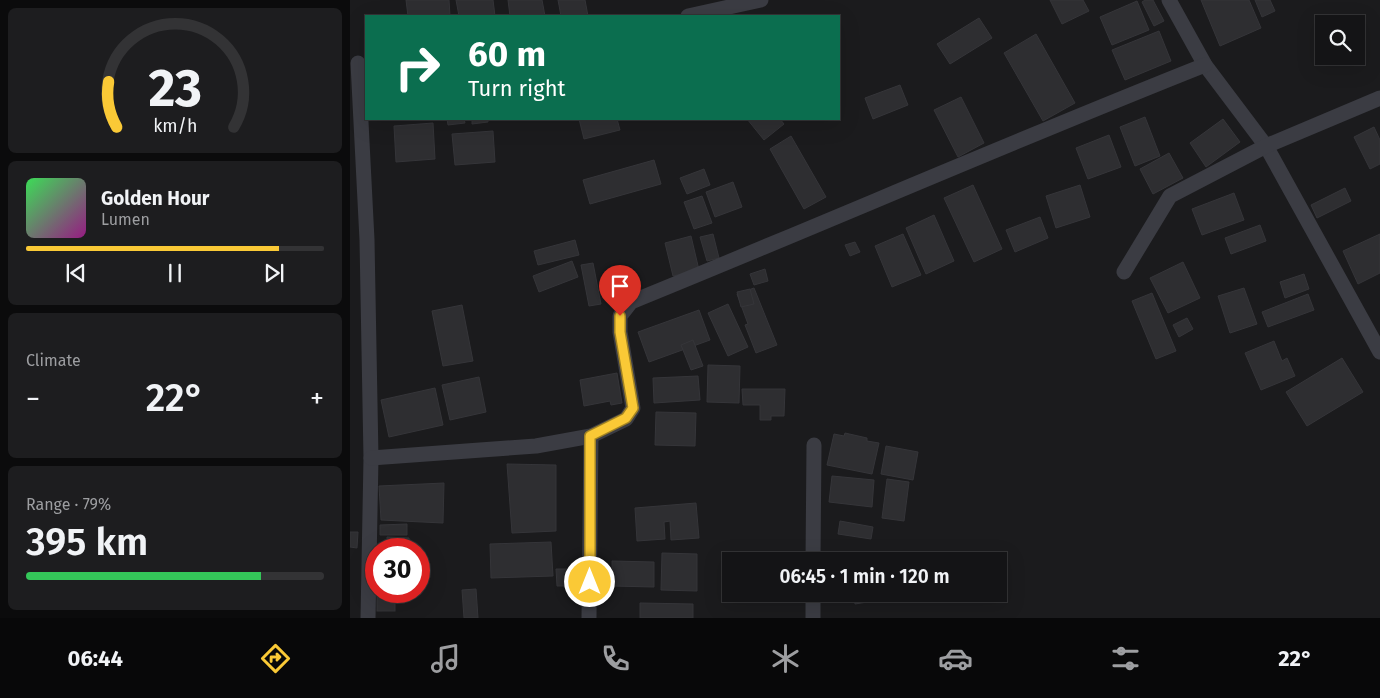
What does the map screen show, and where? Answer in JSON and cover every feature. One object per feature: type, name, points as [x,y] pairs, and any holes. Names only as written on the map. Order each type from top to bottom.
[{"type":"street","points":[[693,15],[761,0]]},
{"type":"street","points":[[1169,0],[1205,65],[1266,146],[1380,352]]},
{"type":"street","points":[[358,63],[367,240],[371,458],[368,618]]},
{"type":"street","points":[[371,458],[536,446],[590,436],[626,418],[633,408],[620,332],[620,316],[631,302],[1059,123],[1205,65]]},
{"type":"street","points":[[1124,272],[1170,196],[1266,146],[1380,98]]},
{"type":"street","points":[[589,618],[590,436]]},
{"type":"street","points":[[813,552],[814,444]]},
{"type":"street","points":[[813,602],[813,618]]},
{"type":"building","points":[[406,0],[449,0],[450,15],[408,15]]},
{"type":"building","points":[[456,0],[493,0],[495,15],[459,15]]},
{"type":"building","points":[[508,0],[542,0],[545,15],[510,15]]},
{"type":"building","points":[[558,0],[585,0],[588,15],[561,15]]},
{"type":"building","points":[[1050,0],[1083,0],[1089,11],[1062,24]]},
{"type":"building","points":[[1153,0],[1164,21],[1154,26],[1142,2]]},
{"type":"building","points":[[1201,0],[1249,0],[1261,28],[1220,46]]},
{"type":"building","points":[[1255,0],[1270,0],[1275,11],[1262,17]]},
{"type":"building","points":[[1137,1],[1149,30],[1112,45],[1100,17]]},
{"type":"building","points":[[979,18],[992,38],[950,64],[937,44]]},
{"type":"building","points":[[1159,31],[1171,61],[1125,80],[1112,50]]},
{"type":"building","points":[[1036,34],[1075,103],[1043,121],[1004,53]]},
{"type":"building","points":[[900,85],[908,105],[873,119],[865,98]]},
{"type":"building","points":[[961,97],[984,143],[958,157],[934,110]]},
{"type":"building","points":[[1145,117],[1160,156],[1135,166],[1120,127]]},
{"type":"building","points":[[1223,119],[1240,142],[1206,167],[1190,143]]},
{"type":"building","points":[[447,120],[464,120],[465,123],[448,125]]},
{"type":"building","points":[[472,120],[488,120],[488,122],[472,124]]},
{"type":"building","points":[[579,120],[617,120],[620,130],[584,139]]},
{"type":"building","points":[[748,120],[781,120],[784,124],[764,140]]},
{"type":"building","points":[[433,123],[435,159],[396,162],[394,126]]},
{"type":"building","points":[[1374,127],[1380,140],[1380,164],[1370,169],[1354,137]]},
{"type":"building","points":[[493,131],[495,162],[455,165],[452,134]]},
{"type":"building","points":[[1109,135],[1121,167],[1088,179],[1076,148]]},
{"type":"building","points":[[791,136],[826,197],[804,209],[770,149]]},
{"type":"building","points":[[1169,153],[1183,178],[1153,194],[1140,169]]},
{"type":"building","points":[[654,160],[661,184],[590,204],[583,180]]},
{"type":"building","points":[[704,169],[710,185],[687,194],[680,178]]},
{"type":"building","points":[[733,182],[742,207],[715,217],[706,192]]},
{"type":"building","points":[[973,185],[1002,249],[974,262],[944,198]]},
{"type":"building","points":[[1080,185],[1090,217],[1056,228],[1046,196]]},
{"type":"building","points":[[1345,188],[1351,201],[1317,218],[1311,205]]},
{"type":"building","points":[[1234,193],[1244,220],[1202,235],[1192,209]]},
{"type":"building","points":[[702,196],[712,223],[694,229],[684,202]]},
{"type":"building","points":[[934,215],[954,261],[926,274],[906,228]]},
{"type":"building","points":[[1040,217],[1048,238],[1015,252],[1006,230]]},
{"type":"building","points":[[1260,225],[1266,241],[1231,254],[1225,238]]},
{"type":"building","points":[[713,234],[719,258],[707,261],[700,237]]},
{"type":"building","points":[[903,234],[921,275],[892,287],[875,246]]},
{"type":"building","points":[[1380,234],[1380,273],[1358,284],[1343,251]]},
{"type":"building","points":[[691,236],[699,270],[673,276],[665,243]]},
{"type":"building","points":[[575,240],[579,255],[538,265],[534,251]]},
{"type":"building","points":[[855,242],[860,252],[850,256],[845,245]]},
{"type":"building","points":[[572,261],[578,277],[539,292],[533,276]]},
{"type":"building","points":[[1183,262],[1200,298],[1168,313],[1150,278]]},
{"type":"building","points":[[593,263],[601,304],[589,306],[581,265]]},
{"type":"building","points":[[765,269],[768,281],[754,285],[750,274]]},
{"type":"building","points":[[1304,274],[1309,289],[1285,298],[1280,282]]},
{"type":"building","points":[[754,288],[777,345],[756,353],[745,325],[748,324],[737,294]]},
{"type":"building","points":[[1244,288],[1257,324],[1230,333],[1218,296]]},
{"type":"building","points":[[750,289],[754,304],[741,307],[737,292]]},
{"type":"building","points":[[1152,293],[1176,351],[1156,359],[1132,301]]},
{"type":"building","points":[[1308,294],[1314,310],[1268,327],[1262,312]]},
{"type":"building","points":[[728,304],[748,347],[728,356],[708,313]]},
{"type":"building","points":[[462,305],[473,361],[443,366],[432,311]]},
{"type":"building","points":[[699,310],[710,340],[649,362],[638,332]]},
{"type":"building","points":[[1187,318],[1193,329],[1179,337],[1173,325]]},
{"type":"building","points":[[693,340],[703,366],[691,370],[681,345]]},
{"type":"building","points":[[1274,341],[1282,361],[1287,358],[1295,376],[1261,390],[1245,353]]},
{"type":"building","points":[[1342,358],[1363,392],[1307,426],[1286,392]]},
{"type":"building","points":[[708,365],[740,366],[739,403],[707,402]]},
{"type":"building","points":[[617,373],[622,403],[611,405],[610,401],[584,406],[580,380]]},
{"type":"building","points":[[698,376],[700,400],[654,403],[653,378]]},
{"type":"building","points":[[479,377],[486,412],[450,420],[442,385]]},
{"type":"building","points":[[435,388],[443,425],[389,437],[381,400]]},
{"type":"building","points":[[742,389],[785,389],[784,416],[771,416],[771,420],[760,420],[760,405],[743,405]]},
{"type":"building","points":[[656,412],[696,413],[695,446],[655,445]]},
{"type":"building","points":[[845,433],[879,443],[872,474],[827,465],[834,434],[844,436]]},
{"type":"building","points":[[886,446],[918,452],[913,480],[881,474]]},
{"type":"building","points":[[507,464],[556,465],[556,531],[512,533]]},
{"type":"building","points":[[832,476],[874,480],[872,507],[829,502]]},
{"type":"building","points":[[887,479],[909,482],[904,521],[882,518]]},
{"type":"building","points":[[444,483],[443,523],[381,520],[379,486]]},
{"type":"building","points":[[696,503],[699,538],[671,540],[670,521],[664,522],[665,539],[637,541],[635,508]]},
{"type":"building","points":[[840,521],[873,527],[871,539],[838,534]]},
{"type":"building","points":[[407,524],[407,535],[380,535],[380,525]]},
{"type":"building","points":[[350,532],[358,532],[357,548],[350,547]]},
{"type":"building","points":[[551,542],[553,576],[491,578],[490,544]]},
{"type":"building","points":[[662,553],[697,554],[697,591],[661,590]]},
{"type":"building","points":[[612,561],[654,562],[654,587],[612,586]]},
{"type":"building","points":[[556,569],[571,569],[571,586],[557,586]]},
{"type":"building","points":[[476,589],[478,618],[464,618],[462,590]]},
{"type":"building","points":[[377,603],[395,603],[395,611],[377,611]]},
{"type":"building","points":[[640,603],[693,604],[693,618],[640,618]]},
{"type":"route","points":[[590,582],[590,436],[626,418],[633,408],[620,332],[620,316]]}]
